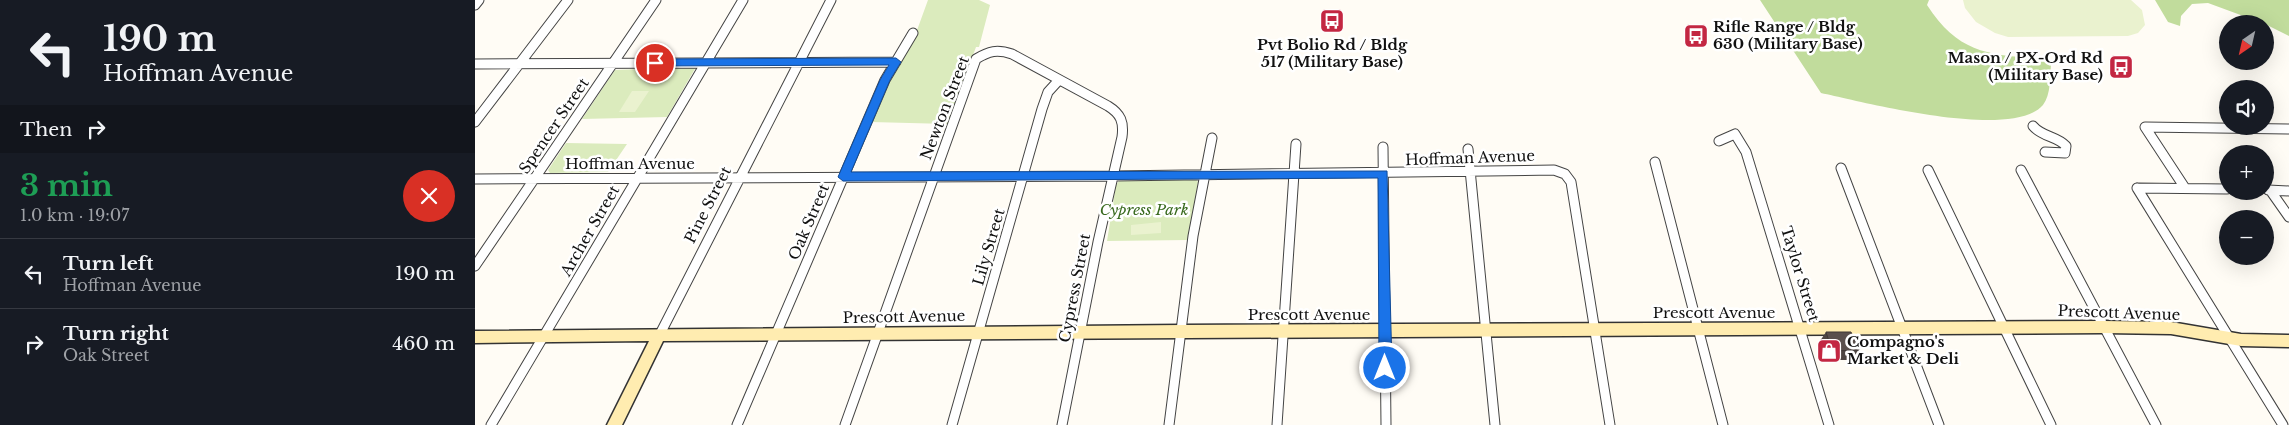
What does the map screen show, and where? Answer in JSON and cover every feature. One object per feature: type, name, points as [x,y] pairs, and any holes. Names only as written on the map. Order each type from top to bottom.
[{"type":"street","points":[[475,5],[479,0]]},
{"type":"street","points":[[475,122],[568,0]]},
{"type":"street","name":"Spencer Street","points":[[475,266],[656,0]]},
{"type":"street","name":"Archer Street","points":[[491,425],[743,0]]},
{"type":"street","name":"Pine Street","points":[[614,425],[831,0]]},
{"type":"street","name":"Oak Street","points":[[737,425],[885,80],[913,33]]},
{"type":"street","name":"Newton Street","points":[[845,425],[965,88],[980,55],[989,51],[1003,51],[1059,80]]},
{"type":"street","points":[[475,64],[896,62]]},
{"type":"street","name":"Cypress Street","points":[[1059,80],[1108,106],[1119,113],[1124,121],[1062,425]]},
{"type":"street","name":"Lily Street","points":[[952,425],[1042,108],[1048,92],[1059,80]]},
{"type":"street","points":[[2033,126],[2037,131],[2060,139],[2066,146],[2065,153],[2045,152]]},
{"type":"street","points":[[2185,188],[2145,127],[2289,129]]},
{"type":"street","name":"Taylor Street","points":[[1719,142],[1735,134],[1746,152],[1829,425]]},
{"type":"street","points":[[1169,425],[1193,236],[1212,138]]},
{"type":"street","points":[[1277,425],[1296,144]]},
{"type":"street","points":[[1383,147],[1386,425]]},
{"type":"street","points":[[1468,149],[1495,425]]},
{"type":"street","points":[[1655,162],[1723,425]]},
{"type":"street","points":[[1841,168],[1939,425]]},
{"type":"street","name":"Hoffman Avenue","points":[[475,179],[1383,174],[1470,173],[1546,169],[1565,174],[1571,182],[1594,330]]},
{"type":"street","points":[[1928,170],[2051,425]]},
{"type":"street","points":[[2021,170],[2156,425]]},
{"type":"street","points":[[2219,189],[2137,188],[2283,425]]},
{"type":"street","points":[[2274,190],[2289,191]]},
{"type":"street","points":[[2274,199],[2289,217]]},
{"type":"street","name":"Prescott Avenue","points":[[475,337],[1182,331],[2104,327],[2171,328],[2231,339],[2289,341]]},
{"type":"street","points":[[1594,330],[1610,425]]},
{"type":"green space","points":[[928,0],[979,0],[990,5],[979,47],[976,47],[948,124],[871,122],[888,81],[916,33]]},
{"type":"green space","points":[[1760,0],[1929,0],[1927,5],[1939,22],[1952,34],[1979,50],[1994,54],[2048,59],[2051,64],[2050,85],[2046,101],[2043,105],[2026,115],[2001,120],[1970,119],[1936,116],[1821,93]]},
{"type":"green space","points":[[1963,0],[2131,0],[2142,10],[2145,25],[2138,33],[2128,36],[2008,37],[1995,33],[1976,22],[1965,8]]},
{"type":"green space","points":[[2155,0],[2289,0],[2289,36],[2274,28],[2274,15],[2241,15],[2208,3],[2192,4],[2181,16],[2180,26],[2168,22]]},
{"type":"green space","points":[[696,67],[667,117],[582,119],[615,70]]},
{"type":"green space","points":[[632,91],[649,91],[635,112],[619,112]]},
{"type":"green space","points":[[566,143],[627,144],[608,172],[550,173],[548,170]]},
{"type":"green space","name":"Cypress Park","points":[[1195,178],[1198,182],[1188,240],[1107,241],[1116,185],[1119,181]]},
{"type":"green space","points":[[1161,222],[1161,233],[1131,235],[1131,225]]},
{"type":"building","points":[[1826,332],[1851,332],[1859,350],[1832,351]]},
{"type":"place","name":"Pvt Bolio Rd / Bldg 517 (Military Base)","points":[[1332,21]]},
{"type":"place","name":"Rifle Range / Bldg 630 (Military Base)","points":[[1696,36]]},
{"type":"place","name":"Mason / PX-Ord Rd (Military Base)","points":[[2121,67]]},
{"type":"place","name":"Compagno's Market & Deli","points":[[1829,351]]},
{"type":"route","points":[[655,63],[896,62],[885,80],[843,177],[1383,174],[1385,368]]}]
